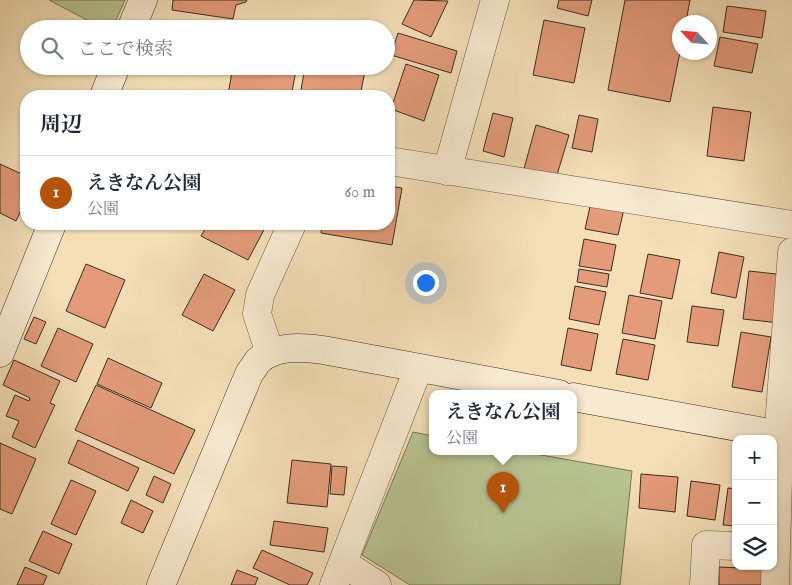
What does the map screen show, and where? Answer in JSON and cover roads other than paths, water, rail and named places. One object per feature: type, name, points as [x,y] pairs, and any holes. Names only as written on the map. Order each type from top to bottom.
[{"type":"street","points":[[135,20],[143,0]]},
{"type":"street","points":[[447,172],[495,0]]},
{"type":"street","points":[[106,90],[112,75]]},
{"type":"street","points":[[395,162],[447,172],[792,225]]},
{"type":"street","points":[[0,353],[50,230]]},
{"type":"street","points":[[270,353],[257,314],[260,295],[289,230]]},
{"type":"street","points":[[777,526],[786,436],[780,412],[792,252]]},
{"type":"street","points":[[161,585],[249,374],[258,361],[270,353],[285,349],[322,350],[537,390]]},
{"type":"street","points":[[378,585],[338,574],[418,368]]},
{"type":"street","points":[[577,398],[786,436]]},
{"type":"street","points":[[704,585],[706,545],[732,546]]},
{"type":"street","points":[[775,570],[775,585]]},
{"type":"place","name":"えきなん公園","points":[[503,513]]}]
